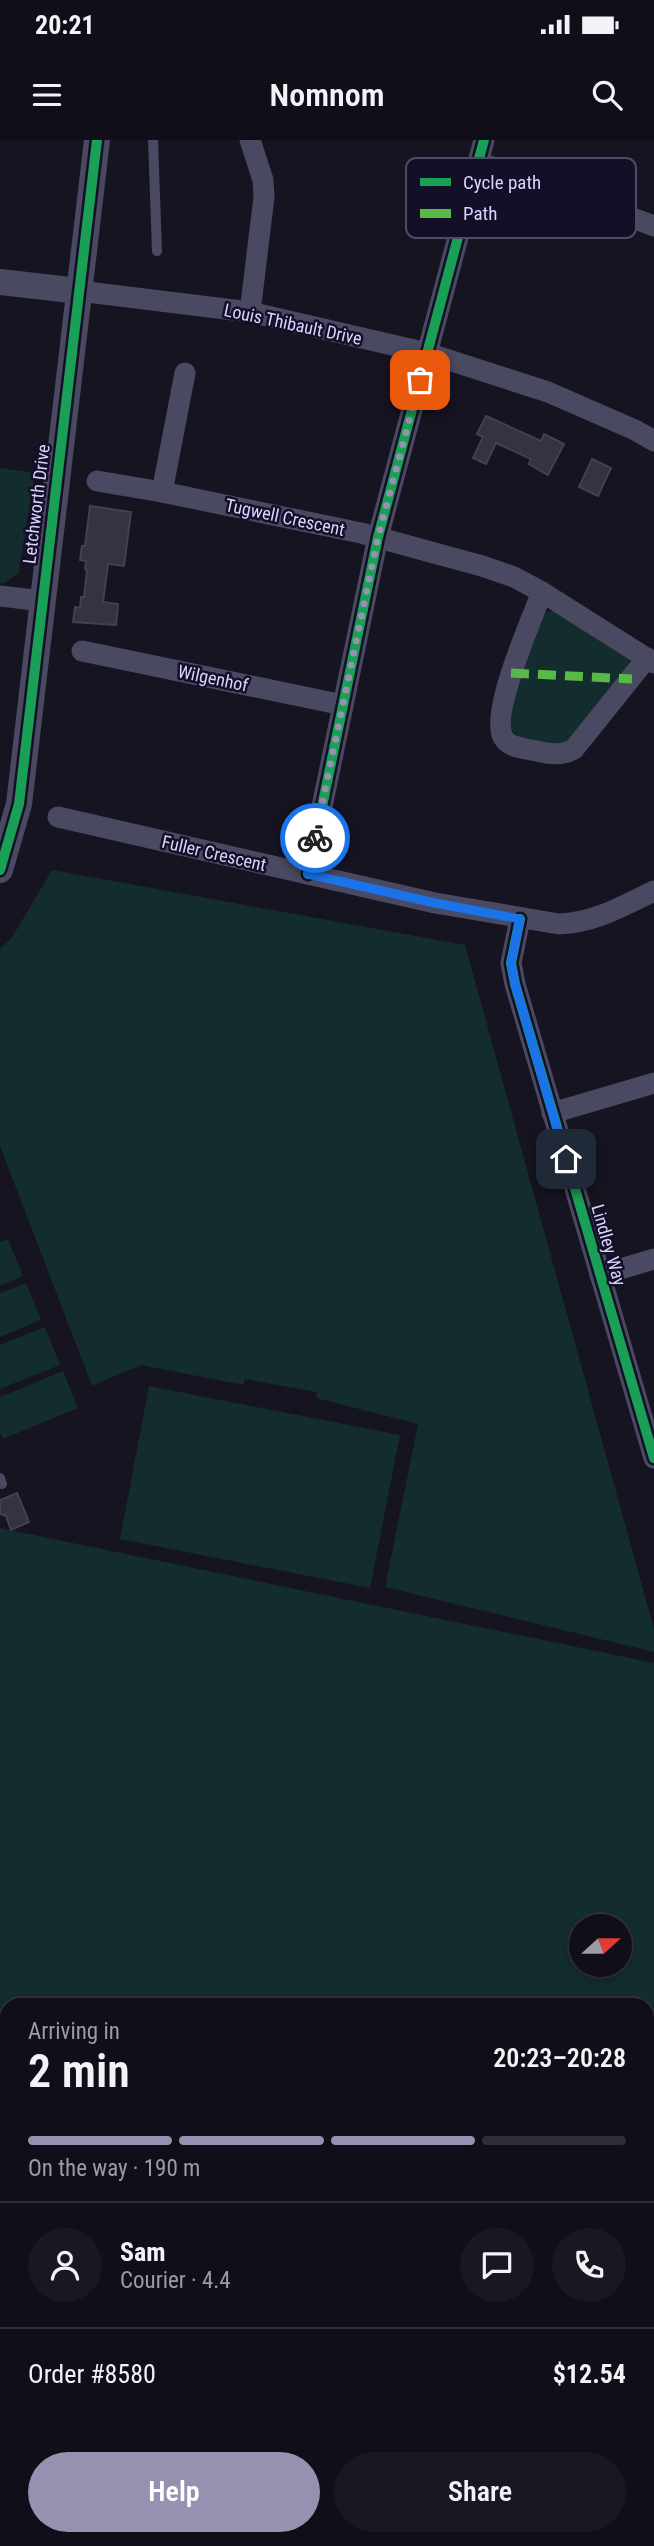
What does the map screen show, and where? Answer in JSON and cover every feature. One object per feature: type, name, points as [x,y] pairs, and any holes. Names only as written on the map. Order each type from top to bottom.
[{"type":"street","name":"Letchworth Drive","points":[[0,870],[19,804],[97,140]]},
{"type":"street","points":[[480,158],[484,140]]},
{"type":"street","points":[[250,312],[264,197],[256,142]]},
{"type":"street","points":[[636,219],[654,226]]},
{"type":"street","points":[[308,874],[378,537],[458,238]]},
{"type":"street","name":"Louis Thibault Drive","points":[[0,282],[250,312],[427,353],[548,392],[635,429],[654,441]]},
{"type":"street","points":[[162,492],[185,373]]},
{"type":"street","name":"Tugwell Crescent","points":[[97,481],[378,537],[482,566],[514,577],[542,592],[651,660]]},
{"type":"street","points":[[542,592],[511,673],[500,726],[503,737],[514,747],[557,755],[579,746],[651,660]]},
{"type":"street","points":[[0,596],[42,601]]},
{"type":"street","name":"Wilgenhof","points":[[82,651],[343,705]]},
{"type":"street","name":"Fuller Crescent","points":[[58,817],[435,903],[559,924],[579,923],[654,891]]},
{"type":"street","name":"Lindley Way","points":[[520,919],[511,963],[515,984],[654,1458]]},
{"type":"street","points":[[552,1113],[654,1083]]},
{"type":"street","points":[[600,1275],[654,1259]]},
{"type":"lane","points":[[153,140],[157,251]]},
{"type":"green space","points":[[0,468],[35,473],[19,572],[5,583],[0,583]]},
{"type":"green space","points":[[554,610],[628,657],[630,667],[566,746],[521,739],[510,729],[517,675],[545,613]]},
{"type":"green space","points":[[52,870],[465,945],[654,1629],[654,1652],[385,1587],[418,1424],[316,1398],[317,1392],[245,1379],[243,1385],[141,1365],[92,1386],[0,1146],[0,948],[11,939]]},
{"type":"green space","points":[[8,1239],[23,1276],[0,1286],[0,1242]]},
{"type":"green space","points":[[26,1283],[41,1320],[0,1337],[0,1293]]},
{"type":"green space","points":[[45,1327],[60,1365],[0,1389],[0,1345]]},
{"type":"green space","points":[[63,1371],[78,1408],[3,1439],[0,1432],[0,1397]]},
{"type":"green space","points":[[149,1386],[400,1435],[370,1588],[120,1539]]},
{"type":"green space","points":[[0,1528],[654,1663],[654,1998],[0,1998]]},
{"type":"building","points":[[486,416],[541,441],[544,434],[564,444],[548,475],[529,464],[531,459],[496,443],[486,464],[473,458],[483,437],[477,434]]},
{"type":"building","points":[[592,459],[611,468],[598,496],[579,487]]},
{"type":"building","points":[[90,506],[131,512],[124,566],[108,564],[103,602],[118,604],[116,625],[73,622],[75,607],[80,608],[81,597],[84,597],[87,570],[86,561],[80,560],[82,546],[85,546]]},
{"type":"building","points":[[17,1493],[29,1522],[11,1530],[6,1516],[0,1514],[0,1500]]},
{"type":"marked path","points":[[511,673],[632,679]]},
{"type":"cycle path","points":[[0,870],[19,804],[97,140]]},
{"type":"cycle path","points":[[479,158],[484,140]]},
{"type":"cycle path","points":[[308,874],[378,537],[458,238]]},
{"type":"cycle path","points":[[520,919],[511,963],[515,984],[654,1458]]},
{"type":"way so far","points":[[315,838],[378,537],[420,380]]},
{"type":"route","points":[[315,838],[308,874],[520,919],[511,963],[515,984],[566,1159]]}]
